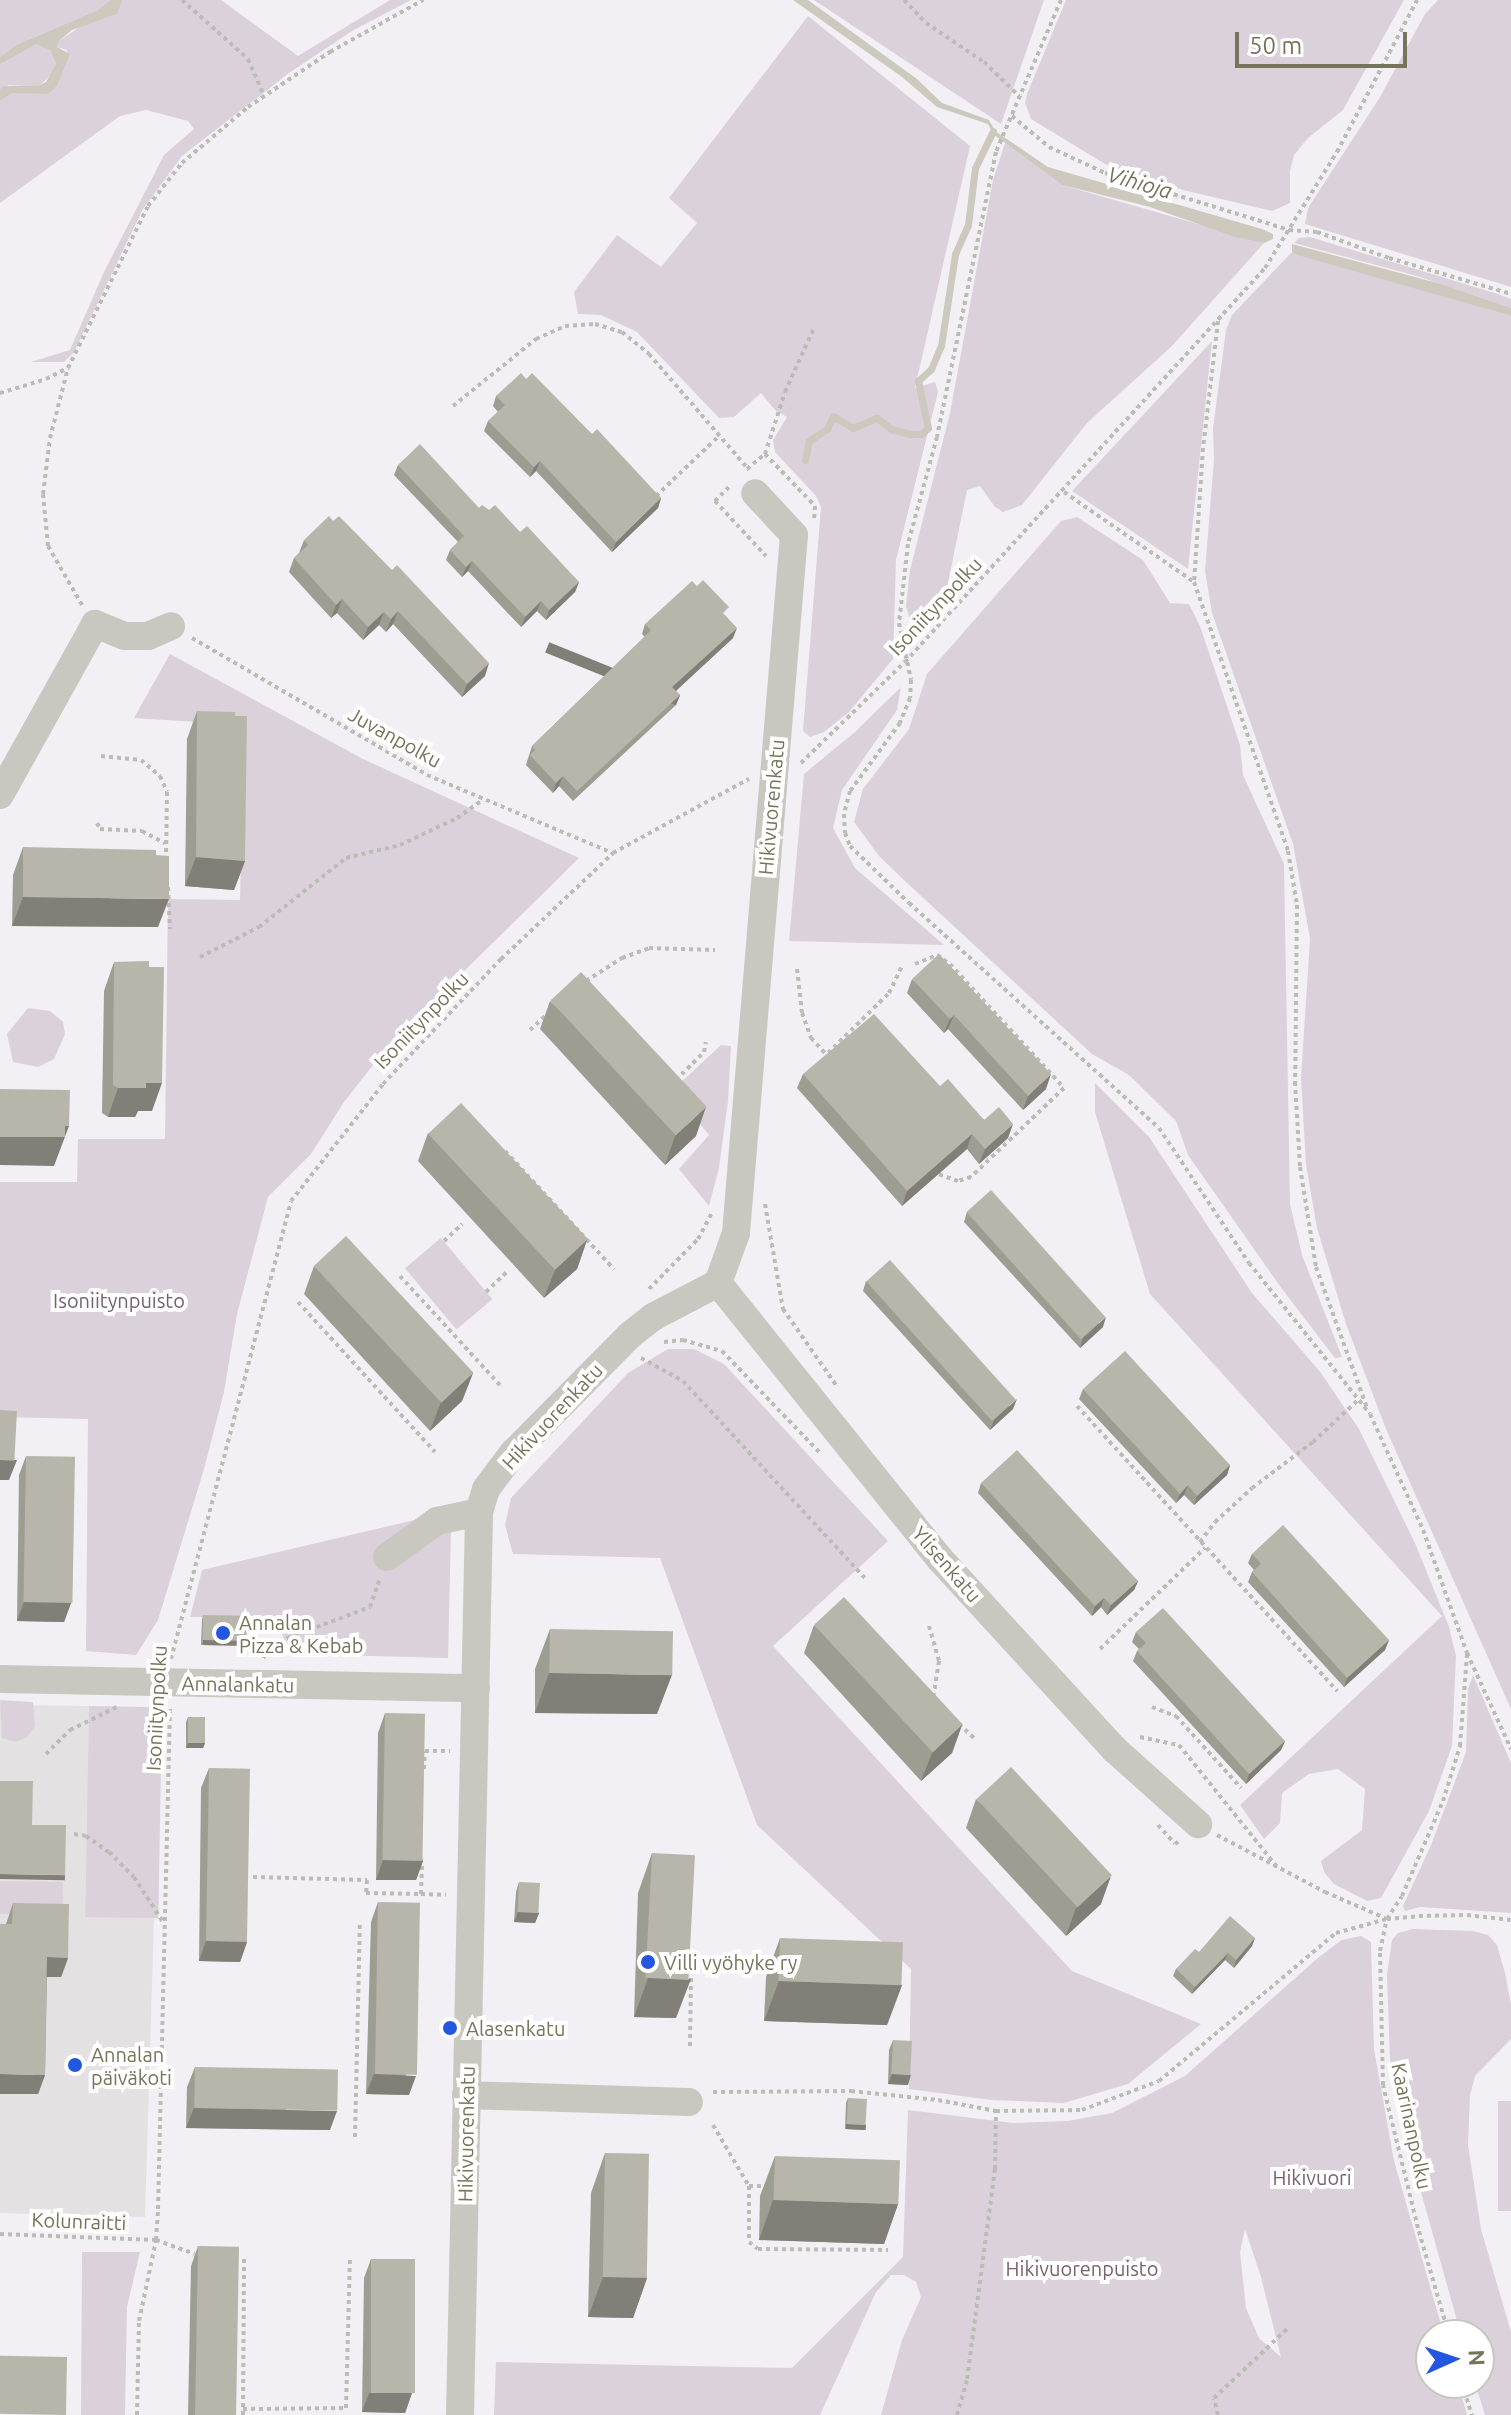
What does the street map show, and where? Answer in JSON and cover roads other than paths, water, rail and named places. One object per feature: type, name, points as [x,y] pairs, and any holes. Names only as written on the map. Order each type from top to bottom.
[{"type":"street","name":"Hikivuorenkatu","points":[[460,2415],[479,1512],[486,1489],[513,1453],[630,1335],[653,1317],[718,1283],[736,1233],[794,535],[752,481]]},
{"type":"street","points":[[0,795],[95,624],[125,636],[148,636],[171,626]]},
{"type":"street","name":"Ylisenkatu","points":[[718,1283],[940,1559],[1114,1749],[1198,1824]]},
{"type":"street","points":[[387,1557],[437,1521],[479,1512]]},
{"type":"street","name":"Annalankatu","points":[[0,1679],[476,1688]]},
{"type":"street","points":[[466,2095],[689,2102]]},
{"type":"waterway","points":[[805,460],[809,441],[827,429],[833,416],[853,428],[877,418],[891,429],[910,434],[921,434],[928,428],[918,381],[931,369],[941,346],[955,254],[968,225],[975,168],[993,131]]},
{"type":"place","name":"Annalan Pizza & Kebab","points":[[223,1633]]},
{"type":"place","name":"Villi vyöhyke ry","points":[[648,1962]]},
{"type":"place","name":"Alasenkatu","points":[[450,2028]]},
{"type":"place","name":"Annalan päiväkoti","points":[[75,2065]]},
{"type":"water label","name":"Vihioja","points":[[1140,182]]},
{"type":"park label","name":"Isoniitynpuisto","points":[[119,1300]]},
{"type":"park label","name":"Hikivuori","points":[[1312,2177]]},
{"type":"park label","name":"Hikivuorenpuisto","points":[[1082,2268]]}]
